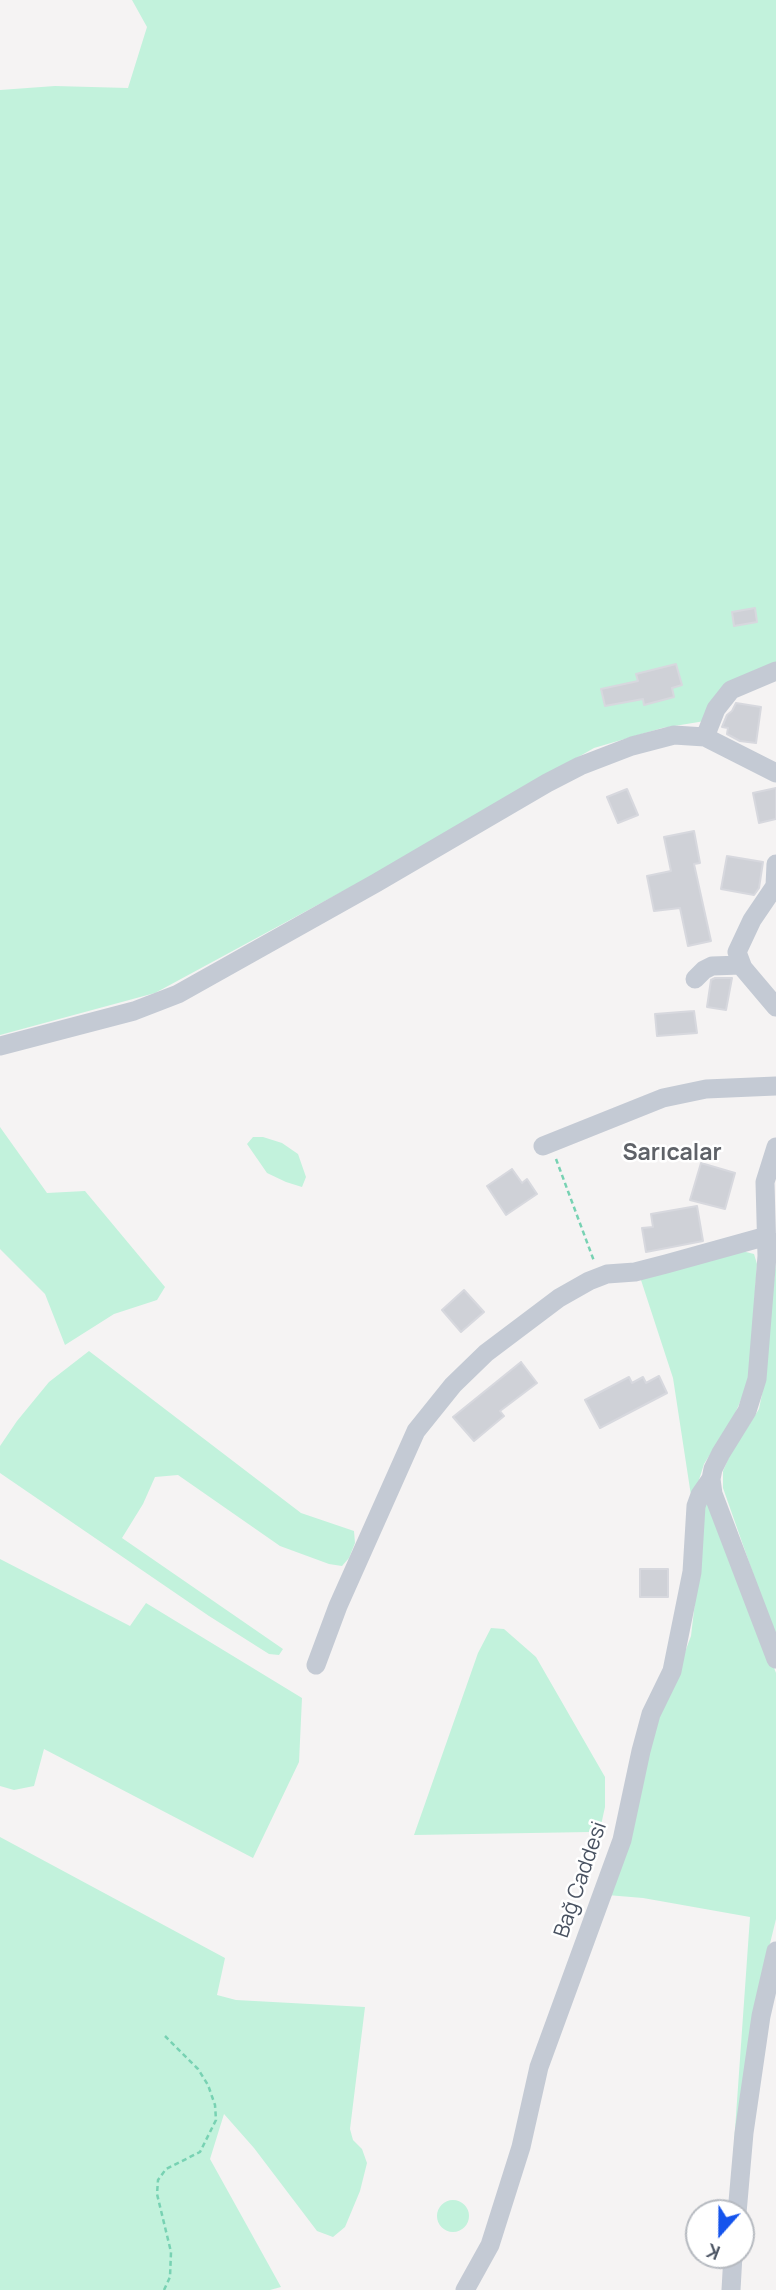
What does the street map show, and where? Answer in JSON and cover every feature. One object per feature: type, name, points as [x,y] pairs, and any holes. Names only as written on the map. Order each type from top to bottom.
[{"type":"street","points":[[705,737],[716,709],[731,690],[776,671]]},
{"type":"street","points":[[0,1046],[155,1004],[201,983],[580,766],[660,737],[686,734],[705,737],[776,772]]},
{"type":"street","points":[[776,864],[776,888],[741,940],[737,952],[741,965],[776,1006]]},
{"type":"street","points":[[695,979],[712,966],[741,965]]},
{"type":"street","points":[[547,1144],[663,1098],[706,1089],[776,1086]]},
{"type":"street","name":"Bağ Caddesi","points":[[465,2290],[490,2245],[521,2147],[539,2067],[622,1840],[640,1751],[651,1714],[673,1671],[692,1572],[696,1506],[711,1479],[721,1452],[747,1412],[757,1380],[766,1236],[765,1182],[776,1147]]},
{"type":"street","points":[[316,1665],[338,1605],[404,1454],[430,1410],[486,1353],[559,1298],[600,1277],[645,1269],[766,1236]]},
{"type":"street","points":[[711,1479],[713,1493],[776,1659]]},
{"type":"street","points":[[738,2199],[744,2133],[761,2016],[776,1951]]},
{"type":"street","points":[[731,2290],[732,2269]]},
{"type":"path","points":[[547,1144],[600,1277]]},
{"type":"path","points":[[164,2290],[170,2277],[171,2252],[158,2194],[158,2180],[166,2169],[200,2152],[216,2120],[215,2105],[208,2085],[198,2069],[165,2036]]},
{"type":"green space","points":[[132,0],[776,0],[776,671],[738,686],[711,720],[662,728],[594,748],[360,882],[155,993],[0,1035],[0,90],[55,86],[128,88],[147,27]]},
{"type":"green space","points":[[0,1127],[47,1193],[85,1191],[165,1287],[157,1300],[114,1314],[65,1345],[45,1294],[0,1249]]},
{"type":"green space","points":[[253,1137],[282,1143],[298,1154],[306,1177],[302,1187],[267,1173],[247,1144]]},
{"type":"green space","points":[[742,1251],[754,1254],[757,1264],[749,1381],[734,1416],[704,1464],[692,1502],[673,1378],[640,1277]]},
{"type":"green space","points":[[776,1261],[776,1639],[723,1488],[723,1471],[759,1409]]},
{"type":"green space","points":[[89,1351],[301,1513],[354,1531],[355,1543],[349,1558],[342,1566],[329,1564],[280,1546],[178,1475],[155,1477],[143,1504],[122,1538],[283,1649],[279,1655],[269,1654],[209,1616],[0,1473],[0,1446],[17,1421],[49,1382]]},
{"type":"green space","points":[[710,1502],[776,1673],[776,1919],[756,2001],[733,2158],[750,1917],[643,1898],[607,1895],[648,1738],[691,1636],[699,1568],[701,1507]]},
{"type":"green space","points":[[0,1559],[130,1626],[146,1603],[302,1698],[299,1762],[253,1858],[44,1749],[34,1786],[14,1790],[0,1786]]},
{"type":"green space","points":[[491,1628],[504,1629],[536,1657],[605,1777],[605,1807],[601,1825],[590,1832],[414,1835],[478,1653]]},
{"type":"green space","points":[[0,1837],[225,1958],[217,1995],[236,2000],[365,2007],[350,2129],[353,2140],[362,2149],[367,2163],[360,2191],[345,2227],[333,2237],[317,2231],[254,2148],[224,2114],[210,2159],[281,2287],[270,2290],[0,2290]]},
{"type":"green space","points":[[453,2200],[464,2205],[469,2216],[464,2227],[453,2232],[442,2227],[437,2216],[442,2205]]},
{"type":"building","points":[[755,608],[757,622],[734,626],[732,612]]},
{"type":"building","points":[[676,664],[682,685],[672,688],[674,697],[644,705],[643,699],[605,706],[601,689],[638,681],[636,674]]},
{"type":"building","points":[[736,703],[761,707],[756,743],[740,741],[727,734],[728,728],[722,727]]},
{"type":"building","points":[[776,788],[776,819],[759,823],[753,793]]},
{"type":"building","points":[[627,789],[638,815],[618,823],[607,797]]},
{"type":"building","points":[[694,831],[700,863],[694,864],[711,941],[688,946],[680,908],[654,911],[647,876],[671,871],[664,837]]},
{"type":"building","points":[[727,856],[763,862],[759,888],[754,895],[721,889]]},
{"type":"building","points":[[732,978],[726,1010],[707,1007],[711,980]]},
{"type":"building","points":[[694,1011],[697,1033],[657,1036],[655,1014]]},
{"type":"building","points":[[701,1163],[735,1173],[725,1209],[690,1200]]},
{"type":"building","points":[[512,1169],[522,1183],[527,1179],[537,1194],[506,1215],[487,1186]]},
{"type":"building","points":[[697,1206],[703,1241],[646,1252],[642,1228],[653,1227],[651,1214]]},
{"type":"building","points":[[464,1290],[484,1312],[461,1332],[442,1310]]},
{"type":"building","points":[[521,1362],[537,1383],[500,1411],[504,1416],[474,1441],[453,1417]]},
{"type":"building","points":[[659,1376],[667,1393],[600,1428],[585,1400],[629,1377],[632,1383],[643,1377],[646,1383]]},
{"type":"building","points":[[640,1569],[668,1569],[668,1597],[640,1597]]},
{"type":"district","name":"Sarıcalar","points":[[672,1154]]}]
